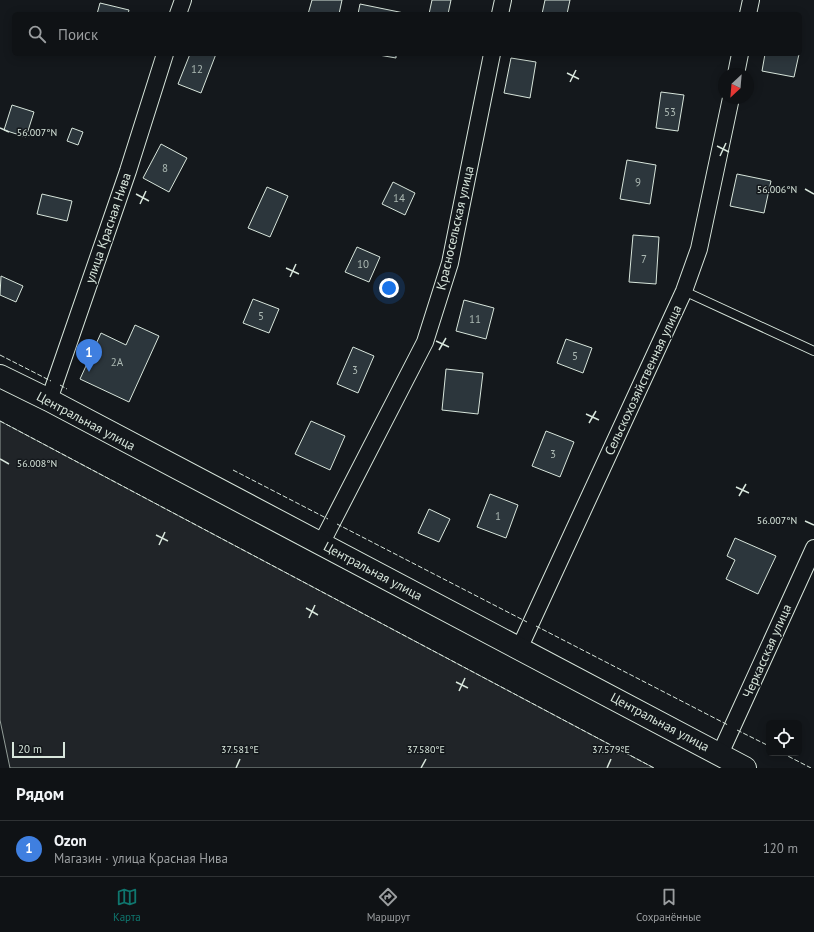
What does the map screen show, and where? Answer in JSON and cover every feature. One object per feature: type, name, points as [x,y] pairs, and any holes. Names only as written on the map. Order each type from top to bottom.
[{"type":"street","points":[[179,12],[183,0]]},
{"type":"street","points":[[500,12],[503,0]]},
{"type":"street","points":[[748,12],[751,0]]},
{"type":"street","name":"улица Красная Нива","points":[[49,400],[128,171],[164,56]]},
{"type":"street","name":"Красносельская улица","points":[[321,544],[425,342],[450,263],[492,56]]},
{"type":"street","points":[[737,68],[740,56]]},
{"type":"street","name":"Сельскохозяйственная улица","points":[[519,649],[684,291],[700,249],[730,104]]},
{"type":"street","name":"Центральная улица","points":[[0,376],[49,400],[745,768]]},
{"type":"street","name":"Черкасская улица","points":[[720,754],[814,548]]},
{"type":"lane","points":[[684,291],[814,351]]},
{"type":"shaded area","points":[[0,421],[654,768],[10,768],[0,720]]},
{"type":"building","points":[[312,0],[342,0],[339,12],[309,12]]},
{"type":"building","points":[[432,0],[451,0],[448,12],[429,12]]},
{"type":"building","points":[[545,0],[570,0],[567,12],[542,12]]},
{"type":"building","points":[[100,3],[129,10],[128,12],[98,12]]},
{"type":"building","points":[[360,4],[399,12],[358,12]]},
{"type":"building","points":[[189,56],[215,56],[201,93],[178,84]]},
{"type":"building","points":[[384,56],[396,56],[396,58]]},
{"type":"building","points":[[765,56],[799,56],[794,77],[762,71]]},
{"type":"building","points":[[511,58],[536,62],[530,98],[504,93]]},
{"type":"building","points":[[661,92],[684,95],[678,131],[656,128]]},
{"type":"building","points":[[12,105],[34,112],[26,137],[4,130]]},
{"type":"building","points":[[72,128],[83,132],[78,145],[67,141]]},
{"type":"building","points":[[161,144],[187,158],[169,192],[143,178]]},
{"type":"building","points":[[627,160],[656,165],[650,204],[620,199]]},
{"type":"building","points":[[737,174],[771,181],[764,213],[730,206]]},
{"type":"building","points":[[393,182],[415,193],[405,215],[382,204]]},
{"type":"building","points":[[267,187],[288,196],[270,237],[248,228]]},
{"type":"building","points":[[42,194],[72,201],[67,221],[37,214]]},
{"type":"building","points":[[633,235],[659,237],[656,284],[629,282]]},
{"type":"building","points":[[357,247],[380,257],[369,282],[345,272]]},
{"type":"building","points":[[1,276],[23,286],[16,302],[0,295]]},
{"type":"building","points":[[253,299],[279,309],[269,333],[243,323]]},
{"type":"building","points":[[464,300],[494,308],[486,339],[456,331]]},
{"type":"building","points":[[135,325],[159,336],[129,402],[80,379],[101,333],[126,345]]},
{"type":"building","points":[[566,339],[592,348],[583,373],[557,363]]},
{"type":"building","points":[[353,347],[374,356],[358,393],[337,384]]},
{"type":"building","points":[[446,369],[483,373],[478,414],[442,410]]},
{"type":"building","points":[[311,421],[345,436],[330,470],[295,454]]},
{"type":"building","points":[[546,431],[574,442],[560,477],[532,466]]},
{"type":"building","points":[[490,494],[518,505],[506,538],[477,527]]},
{"type":"building","points":[[429,509],[450,519],[439,542],[418,533]]},
{"type":"building","points":[[735,538],[776,556],[758,594],[726,579],[735,560],[727,556]]},
{"type":"fence","points":[[0,355],[51,381]]},
{"type":"fence","points":[[60,385],[67,389]]},
{"type":"fence","points":[[0,421],[654,768]]},
{"type":"fence","points":[[233,470],[328,519]]},
{"type":"fence","points":[[337,524],[527,622]]},
{"type":"fence","points":[[536,626],[728,725]]},
{"type":"fence","points":[[737,730],[766,744]]},
{"type":"fence","points":[[788,756],[811,768]]},
{"type":"place","name":"Ozon","points":[[89,372]]}]
